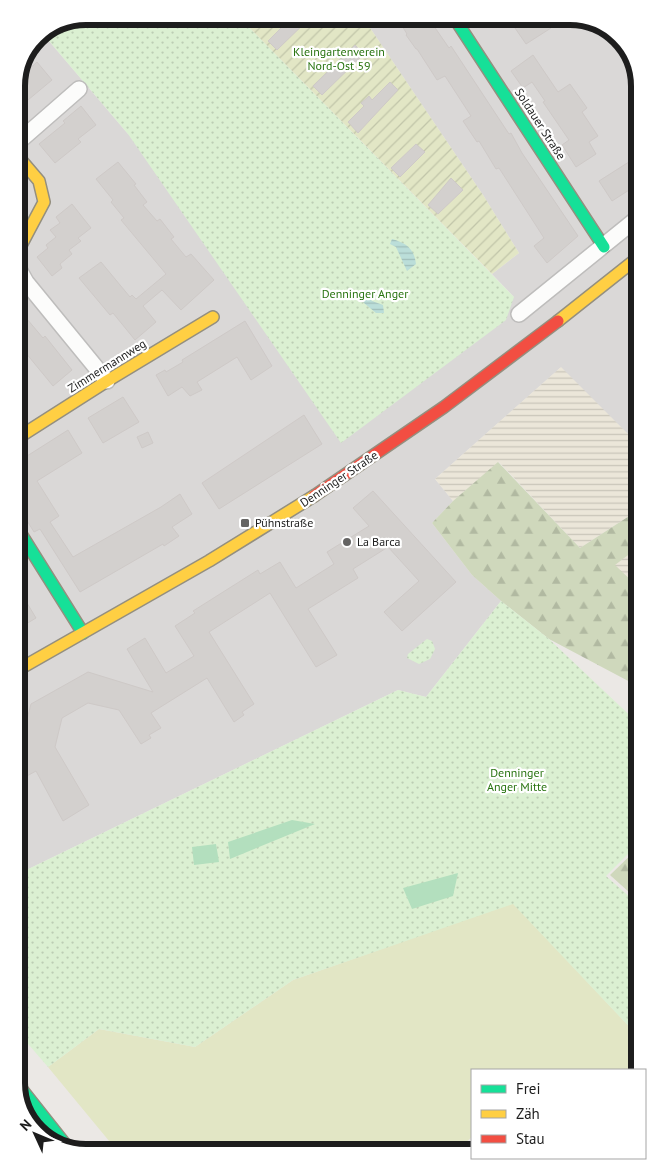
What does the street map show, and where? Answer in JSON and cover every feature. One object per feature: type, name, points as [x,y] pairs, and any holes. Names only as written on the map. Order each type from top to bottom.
[{"type":"street","name":"Soldauer Straße","points":[[459,25],[604,246]]},
{"type":"street","points":[[25,136],[79,89]]},
{"type":"street","points":[[25,165],[39,181],[44,202],[25,239]]},
{"type":"street","points":[[519,314],[631,224]]},
{"type":"street","name":"Denninger Straße","points":[[25,666],[218,555],[326,488],[454,400],[631,263]]},
{"type":"street","points":[[25,280],[107,381]]},
{"type":"street","name":"Zimmermannweg","points":[[25,433],[107,381],[213,318]]},
{"type":"street","points":[[25,540],[83,633]]},
{"type":"street","points":[[26,1094],[62,1139]]},
{"type":"shaded area","points":[[368,25],[574,25],[590,28],[604,35],[621,52],[629,70],[631,86],[631,437],[560,368],[435,479],[453,501],[432,523],[472,575],[501,601],[426,697],[398,690],[25,871],[25,82],[27,70],[35,52],[47,39],[128,134],[514,297],[492,274],[519,253],[483,195]]},
{"type":"shaded area","points":[[561,367],[631,437],[631,515],[580,548],[499,462],[453,501],[435,479]]},
{"type":"shaded area","points":[[631,553],[631,581],[614,565]]},
{"type":"green space","name":"Denninger Anger","points":[[86,25],[247,25],[514,297],[506,320],[341,443],[128,134],[47,39],[62,30]]},
{"type":"green space","name":"Kleingartenverein Nord-Ost 59","points":[[247,25],[368,25],[483,195],[519,253],[492,274]]},
{"type":"green space","points":[[498,462],[580,548],[631,515],[631,553],[615,565],[631,580],[631,682],[549,639],[472,575],[432,523],[453,501]]},
{"type":"green space","name":"Denninger Anger Mitte","points":[[501,601],[549,639],[631,716],[631,851],[606,876],[631,898],[631,1029],[513,904],[293,980],[195,1047],[99,1029],[48,1067],[25,1040],[25,871],[398,690],[426,697]]},
{"type":"green space","points":[[427,639],[432,641],[435,649],[430,659],[419,664],[407,658],[408,654]]},
{"type":"green space","points":[[292,820],[315,824],[230,859],[228,842]]},
{"type":"green space","points":[[216,844],[219,862],[194,865],[192,847]]},
{"type":"green space","points":[[631,855],[631,894],[610,875]]},
{"type":"green space","points":[[458,873],[453,896],[412,909],[403,888]]},
{"type":"green space","points":[[513,903],[631,1028],[631,1069],[471,1069],[471,1138],[464,1144],[112,1144],[48,1067],[99,1029],[195,1047],[293,980]]},
{"type":"water","points":[[392,239],[405,244],[415,258],[416,264],[407,271],[396,247],[390,244]]},
{"type":"water","points":[[365,293],[372,301],[383,305],[384,313],[376,313],[364,303],[360,296]]},
{"type":"building","points":[[284,25],[303,25],[277,50],[268,41]]},
{"type":"building","points":[[402,25],[433,25],[449,48],[451,46],[509,134],[511,133],[522,153],[578,236],[547,263],[534,246],[544,238],[499,168],[496,169],[479,141],[477,142],[463,121],[471,116],[445,76],[437,80]]},
{"type":"building","points":[[520,25],[549,25],[551,28],[526,44],[515,28]]},
{"type":"building","points":[[355,45],[364,54],[322,95],[313,86]]},
{"type":"building","points":[[533,55],[558,92],[570,84],[587,108],[582,112],[598,136],[589,142],[596,154],[576,167],[562,145],[569,140],[543,102],[545,101],[532,82],[523,88],[511,71]]},
{"type":"building","points":[[37,62],[52,80],[25,102],[25,82],[27,71]]},
{"type":"building","points":[[390,82],[398,90],[358,133],[348,122],[364,106],[361,103],[369,96],[372,100]]},
{"type":"building","points":[[81,106],[96,125],[78,139],[81,142],[55,163],[39,144],[65,123],[63,121]]},
{"type":"building","points":[[416,144],[425,152],[400,177],[391,168]]},
{"type":"building","points":[[631,161],[631,189],[612,201],[599,181]]},
{"type":"building","points":[[118,162],[136,184],[134,185],[147,202],[143,205],[157,221],[160,219],[174,237],[171,239],[186,257],[191,254],[214,280],[181,310],[162,290],[143,306],[156,322],[135,340],[113,313],[110,315],[79,278],[101,262],[130,297],[132,295],[136,299],[166,274],[121,220],[124,218],[111,202],[113,200],[96,179]]},
{"type":"building","points":[[451,178],[463,190],[438,214],[428,205]]},
{"type":"building","points":[[72,204],[91,228],[78,238],[81,241],[69,250],[72,254],[60,264],[62,268],[52,276],[37,257],[48,248],[46,245],[56,237],[50,230],[60,223],[56,217]]},
{"type":"building","points":[[25,317],[43,338],[45,336],[72,370],[53,386],[25,352]]},
{"type":"building","points":[[245,321],[272,366],[251,380],[237,357],[197,382],[202,390],[190,396],[182,387],[168,396],[156,375],[165,370],[166,372],[183,362],[182,360]]},
{"type":"building","points":[[123,397],[139,422],[103,443],[88,418]]},
{"type":"building","points":[[304,415],[322,444],[219,509],[202,483]]},
{"type":"building","points":[[68,430],[82,453],[37,481],[59,516],[50,522],[73,557],[161,507],[180,494],[192,514],[172,527],[179,536],[80,592],[40,529],[34,532],[25,518],[25,457]]},
{"type":"building","points":[[148,432],[153,443],[142,448],[137,437]]},
{"type":"building","points":[[373,491],[456,582],[402,631],[384,612],[419,581],[388,547],[353,569],[358,578],[308,609],[337,655],[316,667],[270,593],[209,632],[254,704],[242,712],[244,715],[234,722],[207,678],[151,713],[161,728],[149,735],[151,738],[141,744],[119,710],[88,703],[62,718],[55,747],[89,805],[63,821],[36,771],[25,777],[25,727],[31,704],[88,672],[153,692],[127,649],[145,638],[166,673],[194,656],[175,626],[195,613],[193,611],[258,570],[260,574],[280,562],[296,588],[334,564],[327,552],[369,526],[353,508]]},
{"type":"building","points":[[25,600],[36,618],[25,625]]},
{"type":"traffic: fast","points":[[459,25],[604,247]]},
{"type":"traffic: fast","points":[[25,540],[83,633]]},
{"type":"traffic: fast","points":[[26,1095],[61,1139]]},
{"type":"traffic: slow","points":[[25,165],[39,181],[44,202],[25,238]]},
{"type":"traffic: slow","points":[[558,321],[631,263]]},
{"type":"traffic: slow","points":[[25,433],[213,317]]},
{"type":"traffic: slow","points":[[25,666],[209,561],[314,496]]},
{"type":"traffic: jam","points":[[314,496],[444,407],[558,321]]},
{"type":"place","name":"Pühnstraße","points":[[245,523]]},
{"type":"place","name":"La Barca","points":[[347,542]]}]
